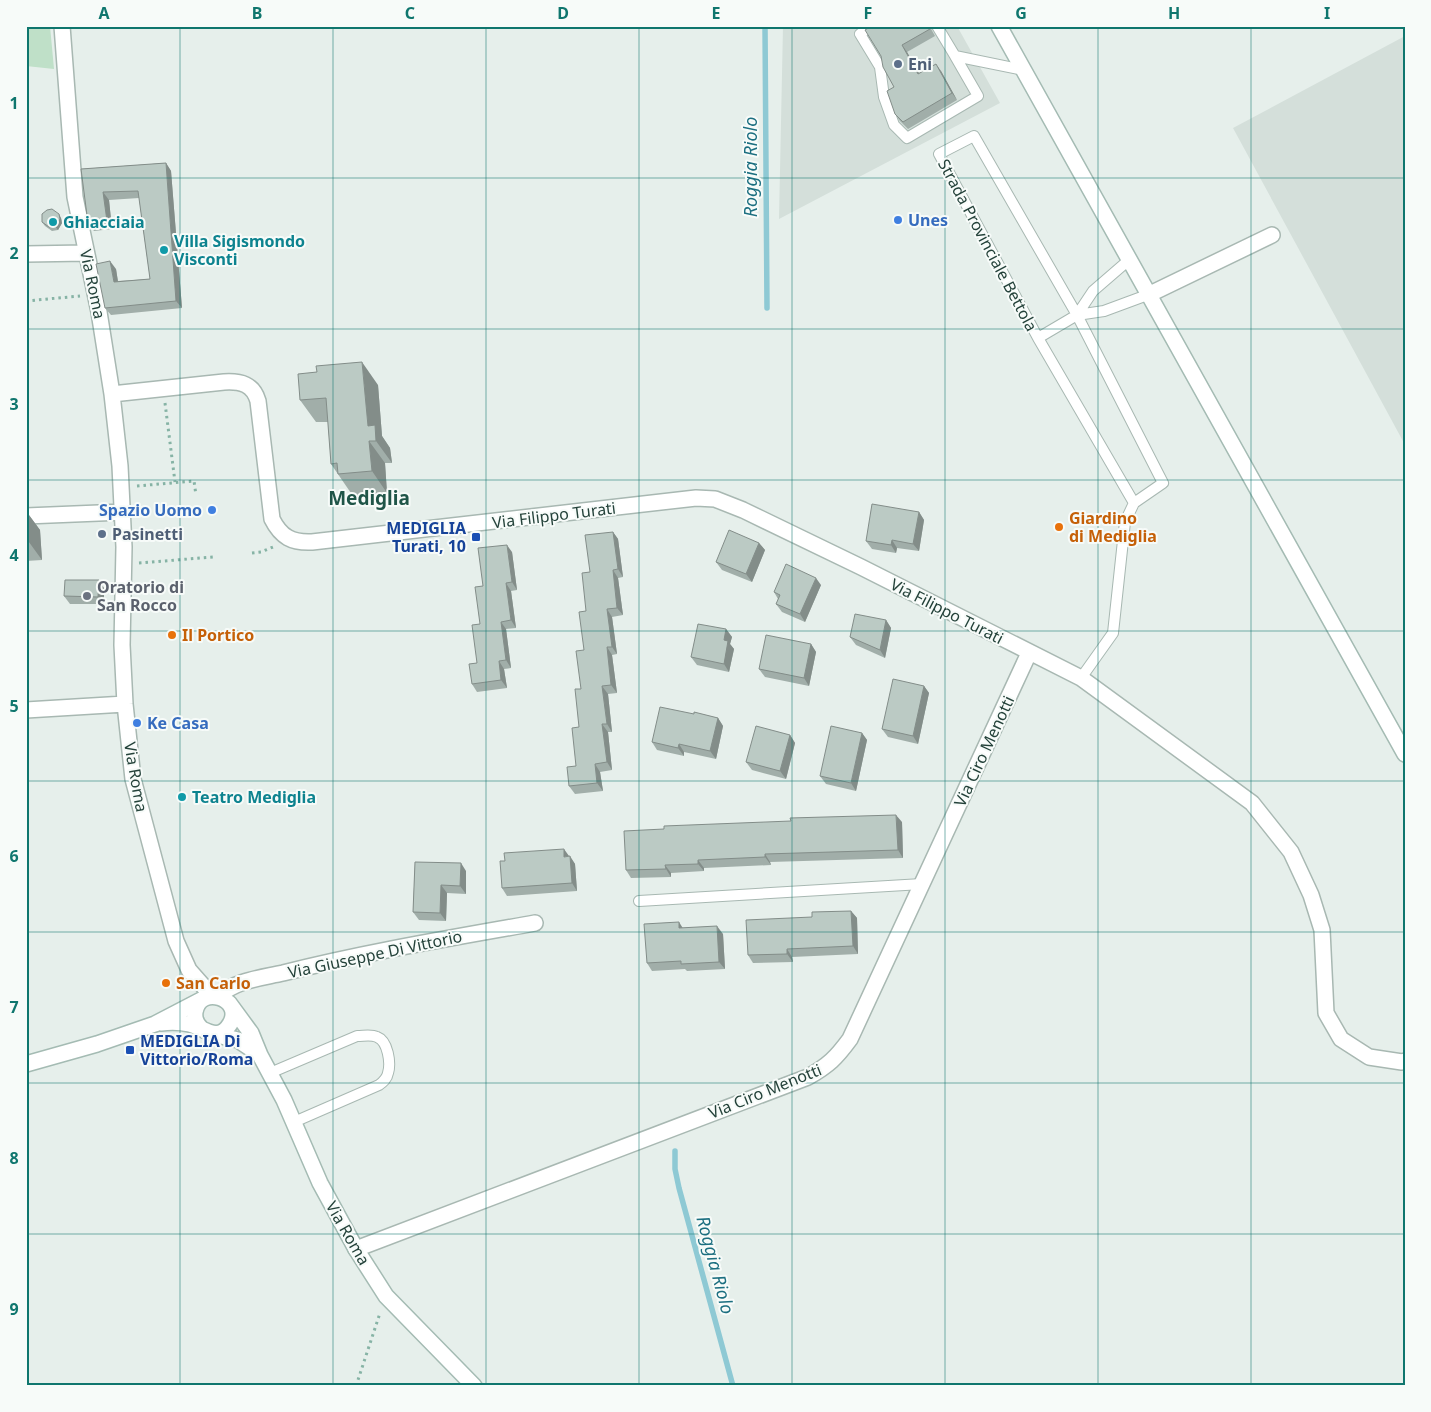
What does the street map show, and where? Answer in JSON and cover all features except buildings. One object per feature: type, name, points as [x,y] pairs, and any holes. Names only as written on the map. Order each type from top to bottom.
[{"type":"street","name":"Via Roma","points":[[62,26],[75,197],[96,295],[112,394],[121,488],[123,512],[122,645],[125,704],[133,779],[167,914],[189,970],[248,1028],[294,1122],[320,1184],[356,1249],[386,1296],[474,1386]]},
{"type":"street","points":[[999,26],[1405,754]]},
{"type":"street","points":[[1150,294],[1272,235]]},
{"type":"street","points":[[26,254],[86,253]]},
{"type":"street","name":"Via Filippo Turati","points":[[112,394],[230,382],[242,383],[251,387],[258,401],[272,520],[282,534],[292,541],[312,542],[696,498],[710,498],[743,510],[836,555],[1081,678],[1252,803],[1291,852],[1311,895],[1322,930],[1326,1013],[1342,1039],[1369,1057],[1402,1062],[1405,1060]]},
{"type":"street","points":[[26,516],[123,512]]},
{"type":"street","name":"Via Ciro Menotti","points":[[356,1249],[808,1077],[826,1067],[850,1039],[1030,653]]},
{"type":"street","points":[[26,710],[125,704]]},
{"type":"street","name":"Via Giuseppe Di Vittorio","points":[[26,1064],[97,1044],[155,1024],[216,998],[228,988],[242,983],[316,964],[535,923]]},
{"type":"street","points":[[216,998],[233,1013],[231,1023],[223,1031],[208,1031],[197,1023],[195,1014],[198,1005],[216,998]]},
{"type":"street","name":"Via Giuseppe Di Vittorio","points":[[155,1024],[183,1023],[208,1031]]},
{"type":"street","name":"Via Roma","points":[[208,1031],[238,1040],[260,1055]]},
{"type":"lane","points":[[871,26],[860,34],[880,67],[884,97],[894,125],[907,138],[978,96],[937,26]]},
{"type":"lane","points":[[955,56],[1024,70]]},
{"type":"lane","name":"Strada Provinciale Bettola","points":[[974,136],[1077,315],[1163,483],[1134,503],[1038,338],[939,154],[974,136]]},
{"type":"lane","points":[[1077,315],[1093,292],[1130,259]]},
{"type":"lane","points":[[1038,338],[1077,315],[1104,311],[1150,294]]},
{"type":"lane","points":[[1081,678],[1114,633],[1125,522],[1134,503]]},
{"type":"lane","points":[[639,901],[922,884]]},
{"type":"lane","points":[[270,1073],[358,1036],[377,1036],[383,1041],[389,1066],[385,1080],[379,1085],[294,1122]]},
{"type":"path","points":[[26,301],[96,295]]},
{"type":"path","points":[[163,388],[175,482]]},
{"type":"path","points":[[121,488],[194,481],[196,495]]},
{"type":"path","points":[[123,564],[213,557]]},
{"type":"path","points":[[356,1386],[386,1296]]},
{"type":"shaded area","points":[[783,26],[957,26],[1000,103],[779,219]]},
{"type":"shaded area","points":[[1405,36],[1405,443],[1404,443],[1233,128]]},
{"type":"green space","points":[[26,26],[50,26],[54,69],[26,66]]},
{"type":"waterway","name":"Roggia Riolo","points":[[765,26],[767,308]]},
{"type":"waterway","name":"Roggia Riolo","points":[[675,1151],[675,1169],[679,1188],[733,1386]]},
{"type":"place","name":"Eni","points":[[898,64]]},
{"type":"place","name":"Unes","points":[[898,220]]},
{"type":"place","name":"Ghiacciaia","points":[[53,222]]},
{"type":"place","name":"Villa Sigismondo Visconti","points":[[164,250]]},
{"type":"place","name":"Spazio Uomo","points":[[212,510]]},
{"type":"place","name":"Giardino di Mediglia","points":[[1059,527]]},
{"type":"place","name":"Pasinetti","points":[[102,534]]},
{"type":"place","name":"MEDIGLIA Turati, 10","points":[[476,537]]},
{"type":"place","name":"Oratorio di San Rocco","points":[[87,596]]},
{"type":"place","name":"Il Portico","points":[[172,635]]},
{"type":"place","name":"Ke Casa","points":[[137,723]]},
{"type":"place","name":"Teatro Mediglia","points":[[182,797]]},
{"type":"place","name":"San Carlo","points":[[166,983]]},
{"type":"place","name":"MEDIGLIA Di Vittorio/Roma","points":[[130,1050]]},
{"type":"district","name":"Mediglia","points":[[369,498]]}]
